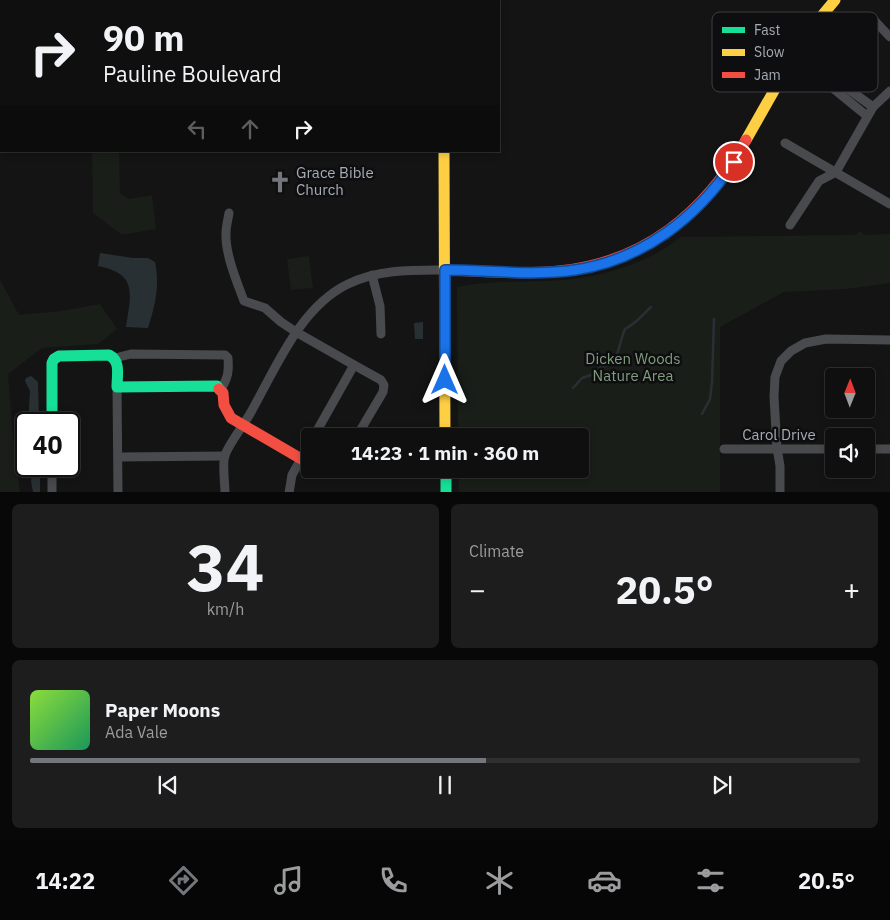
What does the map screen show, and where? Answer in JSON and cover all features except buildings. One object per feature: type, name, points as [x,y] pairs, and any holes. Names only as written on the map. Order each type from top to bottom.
[{"type":"street","points":[[825,12],[835,0]]},
{"type":"street","points":[[878,24],[890,37]]},
{"type":"street","points":[[790,225],[818,181],[836,172],[867,116],[890,90]]},
{"type":"street","points":[[225,492],[225,456],[296,332],[311,312],[328,297],[348,284],[372,275],[391,272],[445,270],[543,272],[575,270],[618,258],[642,247],[680,224],[720,182],[734,162],[773,92]]},
{"type":"street","points":[[838,92],[867,116]]},
{"type":"street","points":[[853,92],[874,107]]},
{"type":"street","points":[[785,143],[890,204]]},
{"type":"street","points":[[444,152],[445,428]]},
{"type":"street","points":[[229,213],[226,234],[228,249],[234,274],[244,301],[265,308],[296,332],[381,380],[384,385],[383,392],[362,428]]},
{"type":"street","points":[[372,275],[380,306],[381,334]]},
{"type":"street","points":[[780,492],[780,466],[774,397],[775,377],[781,361],[791,351],[805,343],[826,339],[890,340]]},
{"type":"street","points":[[52,412],[52,363],[59,356],[109,355],[115,358],[131,354],[225,355],[228,358],[228,378],[221,389]]},
{"type":"street","points":[[115,358],[117,362],[118,492]]},
{"type":"street","points":[[319,428],[354,365]]},
{"type":"street","points":[[117,387],[212,385],[223,392],[224,405],[231,418],[301,458]]},
{"type":"street","name":"Carol Drive","points":[[724,449],[825,449]]},
{"type":"street","points":[[875,449],[890,449]]},
{"type":"street","points":[[118,457],[225,456]]},
{"type":"street","points":[[289,492],[292,476],[301,466]]},
{"type":"street","points":[[52,477],[52,492]]},
{"type":"street","points":[[446,478],[446,492]]},
{"type":"green space","points":[[92,152],[119,152],[120,194],[129,199],[152,195],[156,229],[122,235],[93,213]]},
{"type":"green space","name":"Dicken Woods Nature Area","points":[[860,231],[864,235],[890,234],[890,283],[846,289],[784,292],[720,327],[720,492],[459,492],[458,478],[589,478],[589,428],[458,428],[457,287],[491,283],[566,280],[601,274],[651,256],[681,237],[855,235]]},
{"type":"green space","points":[[309,256],[313,288],[291,290],[287,259]]},
{"type":"green space","points":[[0,280],[19,315],[61,311],[100,304],[117,329],[98,344],[42,348],[8,374],[15,453],[15,477],[18,477],[20,492],[0,492]]},
{"type":"shaded area","points":[[100,253],[133,258],[148,258],[155,262],[156,295],[148,328],[126,327],[130,295],[129,287],[126,280],[120,274],[98,266]]},
{"type":"shaded area","points":[[423,322],[423,339],[415,339],[414,323]]},
{"type":"shaded area","points":[[31,376],[38,382],[39,412],[29,412],[30,391],[25,381],[26,378]]},
{"type":"shaded area","points":[[32,477],[40,477],[40,492],[33,492]]},
{"type":"waterway","points":[[573,388],[582,378],[594,374],[600,367],[613,364],[625,329],[636,322],[651,307]]},
{"type":"waterway","points":[[702,414],[710,399],[714,319]]},
{"type":"traffic: fast","points":[[52,412],[52,363],[59,356],[109,355],[117,365],[117,387],[217,386],[219,389]]},
{"type":"traffic: fast","points":[[446,478],[446,492]]},
{"type":"traffic: slow","points":[[825,12],[835,0]]},
{"type":"traffic: slow","points":[[746,140],[773,92]]},
{"type":"traffic: slow","points":[[444,152],[445,428]]},
{"type":"traffic: jam","points":[[445,270],[516,273],[559,271],[589,266],[618,257],[644,245],[669,230],[691,211],[730,166],[746,140]]},
{"type":"traffic: jam","points":[[219,389],[223,393],[224,405],[231,418],[301,459]]},
{"type":"place","name":"Grace Bible Church","points":[[280,182]]},
{"type":"route","points":[[445,380],[445,270],[543,272],[575,270],[618,258],[642,247],[680,224],[703,202],[734,162]]}]
